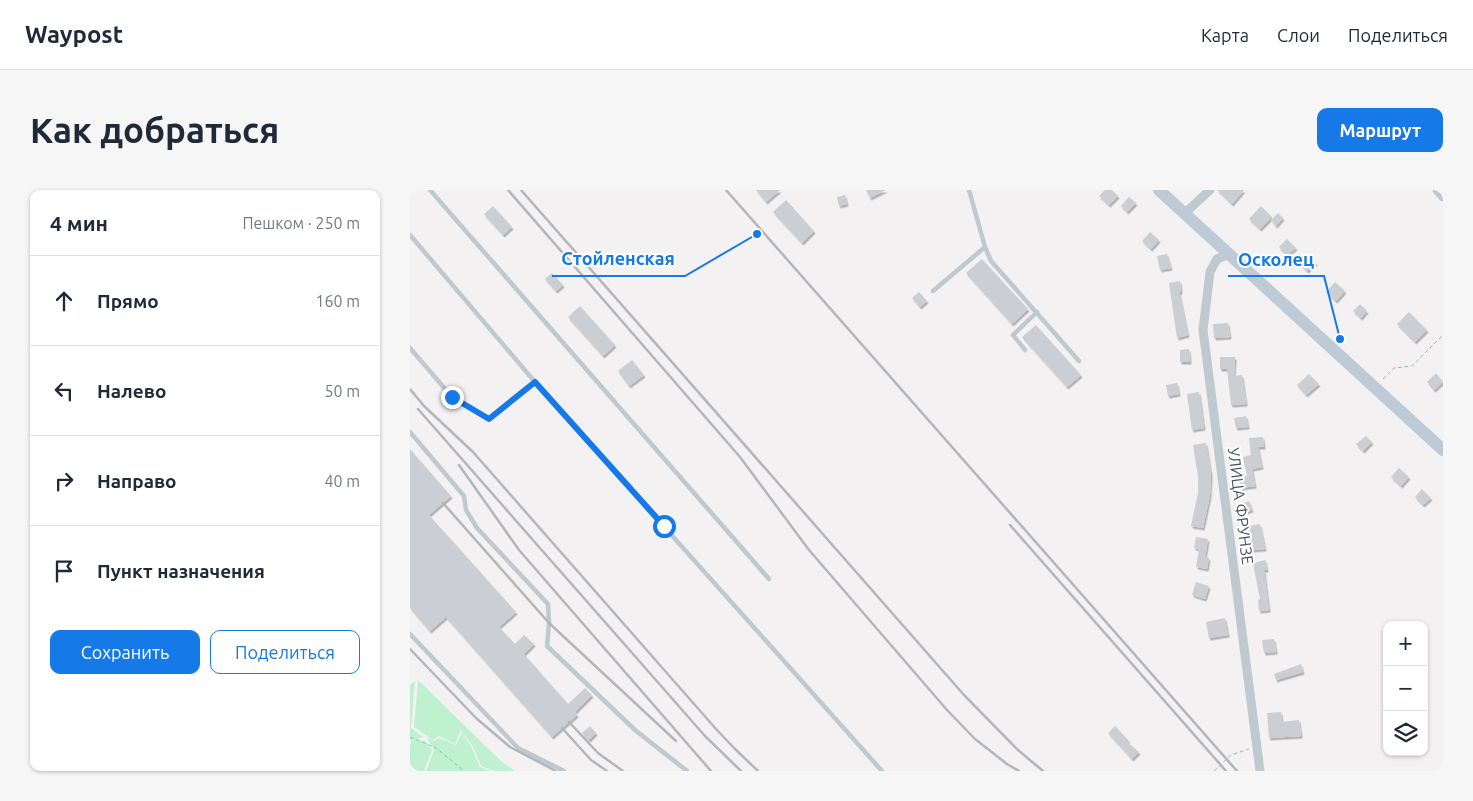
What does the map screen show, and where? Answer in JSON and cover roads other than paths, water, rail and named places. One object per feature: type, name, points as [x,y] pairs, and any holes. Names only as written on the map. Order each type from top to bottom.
[{"type":"main road","points":[[1159,190],[1443,450]]},
{"type":"street","points":[[1185,212],[1210,190]]},
{"type":"street","points":[[1437,190],[1443,196]]},
{"type":"street","name":"УЛИЦА ФРУНЗЕ","points":[[1229,254],[1216,260],[1210,272],[1202,330],[1260,771]]},
{"type":"lane","points":[[430,190],[769,579]]},
{"type":"lane","points":[[969,190],[985,247],[991,261],[1079,361]]},
{"type":"lane","points":[[410,235],[535,382],[882,771]]},
{"type":"lane","points":[[933,291],[985,247]]},
{"type":"lane","points":[[1025,350],[1013,335],[1037,312]]},
{"type":"lane","points":[[410,348],[452,397],[489,419],[535,382]]},
{"type":"lane","points":[[410,432],[464,496],[466,510],[477,528],[548,604],[547,646],[634,730],[687,771]]},
{"type":"lane","points":[[410,634],[518,748],[564,771]]},
{"type":"railway","points":[[508,190],[740,457],[809,550],[947,710],[975,739],[1019,771]]},
{"type":"railway","points":[[521,190],[964,695],[1018,750],[1043,771]]},
{"type":"railway","points":[[726,190],[1237,771]]},
{"type":"railway","points":[[410,389],[424,406],[473,452],[716,729],[758,771]]},
{"type":"railway","points":[[418,409],[705,736],[741,771]]},
{"type":"railway","points":[[459,465],[519,550],[711,771]]},
{"type":"railway","points":[[443,503],[549,623],[676,741]]},
{"type":"railway","points":[[1010,525],[1226,771]]},
{"type":"railway","points":[[410,649],[476,718],[510,747],[556,771]]},
{"type":"railway","points":[[569,722],[598,753],[623,771]]},
{"type":"railway","points":[[562,728],[591,760],[607,771]]},
{"type":"place","name":"Стойленская","points":[[757,234]]},
{"type":"place","name":"Осколец","points":[[1340,339]]}]
